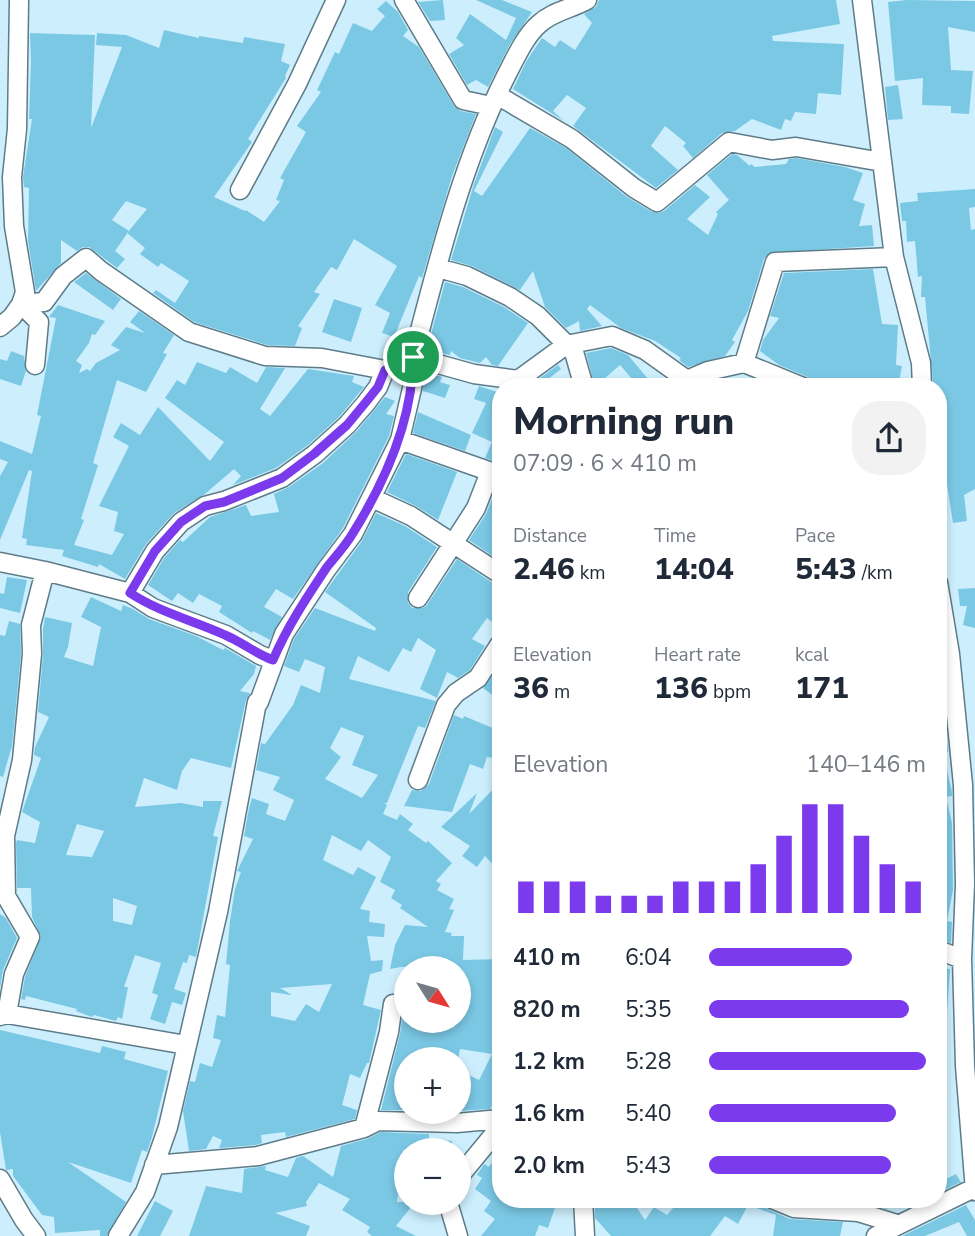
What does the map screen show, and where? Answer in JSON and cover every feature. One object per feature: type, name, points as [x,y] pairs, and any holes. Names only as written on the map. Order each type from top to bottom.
[{"type":"street","points":[[0,327],[12,317],[25,292],[14,226],[12,177],[17,129],[19,0]]},
{"type":"street","points":[[240,190],[297,84],[336,0]]},
{"type":"street","points":[[404,0],[463,100],[494,101],[572,139],[634,188],[657,202],[729,142],[772,150],[796,148],[882,162]]},
{"type":"street","points":[[118,1236],[145,1192],[168,1127],[218,912],[257,702],[284,634],[353,534],[400,440],[413,384],[413,357],[457,194],[494,101],[515,59],[537,25],[555,13],[586,0]]},
{"type":"street","points":[[862,0],[894,257],[921,363],[922,378]]},
{"type":"street","points":[[744,363],[775,262],[894,257]]},
{"type":"street","points":[[21,304],[44,302],[63,276],[86,258],[188,332],[265,356],[322,358],[385,370],[413,357],[474,374],[503,378]]},
{"type":"street","points":[[438,268],[467,276],[510,297],[538,316],[573,352],[581,378]]},
{"type":"street","points":[[21,304],[39,322],[35,365]]},
{"type":"street","points":[[521,378],[566,345],[612,336],[645,350],[684,378]]},
{"type":"street","points":[[692,378],[708,371],[744,363],[781,378]]},
{"type":"street","points":[[130,593],[155,551],[181,522],[205,506],[224,502],[282,478],[347,425],[378,387],[385,370]]},
{"type":"street","points":[[698,378],[708,371]]},
{"type":"street","points":[[400,440],[492,473]]},
{"type":"street","points":[[418,598],[492,480]]},
{"type":"street","points":[[372,498],[411,516],[492,568]]},
{"type":"street","points":[[0,562],[130,593],[153,608],[226,635],[273,660]]},
{"type":"street","points":[[45,571],[31,625],[32,663],[22,760],[5,836],[6,896],[30,937],[14,974],[4,1015],[186,1045]]},
{"type":"street","points":[[418,780],[446,705],[456,693],[478,678],[492,656]]},
{"type":"street","points":[[947,688],[969,792],[962,959],[965,1066],[972,1125],[974,1190],[947,1198]]},
{"type":"street","points":[[947,953],[962,959]]},
{"type":"street","points":[[364,1128],[389,1032],[393,1004]]},
{"type":"street","points":[[154,1165],[258,1156],[364,1128],[378,1121],[457,1123],[492,1120]]},
{"type":"street","points":[[471,1162],[492,1137]]},
{"type":"street","points":[[0,1179],[36,1236]]},
{"type":"street","points":[[583,1208],[585,1236]]},
{"type":"street","points":[[794,1208],[858,1213],[897,1224]]},
{"type":"street","points":[[876,1236],[926,1208]]},
{"type":"street","points":[[451,1215],[458,1236]]},
{"type":"building","points":[[443,0],[445,20],[430,21],[418,2]]},
{"type":"building","points":[[476,0],[502,0],[532,12],[510,44],[488,87],[476,80],[467,85],[449,54],[464,45],[456,38],[470,14],[506,40],[516,18]]},
{"type":"building","points":[[599,0],[836,0],[840,24],[772,36],[773,41],[844,44],[841,95],[818,93],[816,114],[795,112],[791,121],[785,119],[781,130],[752,119],[735,131],[722,133],[693,158],[683,146],[686,143],[665,126],[651,146],[678,170],[656,188],[573,126],[586,108],[567,95],[553,111],[564,121],[513,89],[527,60],[542,38],[555,47],[560,40],[575,50],[592,23],[584,14],[596,7]]},
{"type":"building","points":[[386,1],[398,12],[408,30],[403,36],[419,47],[454,106],[460,111],[476,114],[452,176],[422,278],[419,276],[394,337],[382,333],[390,313],[375,305],[397,266],[354,239],[337,270],[331,267],[314,292],[320,294],[298,326],[302,328],[295,346],[267,345],[194,322],[153,293],[156,290],[175,303],[189,281],[161,263],[158,267],[140,254],[145,248],[127,233],[115,251],[125,259],[117,268],[89,247],[77,251],[61,240],[61,263],[36,291],[28,241],[29,188],[24,187],[23,177],[32,119],[29,119],[30,33],[95,35],[91,128],[122,47],[96,45],[97,33],[126,35],[159,48],[164,30],[199,38],[243,43],[244,37],[285,44],[281,61],[290,65],[286,78],[248,139],[252,142],[214,197],[246,210],[264,222],[280,201],[276,200],[284,180],[280,178],[306,132],[297,126],[321,92],[317,90],[335,52],[339,54],[353,23],[372,31],[385,16],[377,9]],"holes":[[[126,201],[147,209],[129,231],[112,220]]]},
{"type":"building","points":[[975,1],[975,32],[948,27],[951,70],[973,71],[969,114],[951,113],[951,106],[922,105],[923,78],[895,81],[888,2]]},
{"type":"building","points":[[898,85],[903,119],[888,120],[885,87]]},
{"type":"building","points":[[495,127],[503,132],[474,191],[482,196],[530,128],[566,148],[627,197],[652,212],[664,211],[695,185],[710,197],[687,219],[708,235],[718,214],[716,212],[729,200],[707,175],[732,154],[755,167],[786,164],[789,159],[796,158],[863,173],[853,200],[865,204],[859,226],[872,225],[874,246],[769,253],[764,259],[748,311],[732,340],[735,342],[725,356],[688,367],[679,360],[681,358],[655,341],[621,328],[590,305],[587,309],[602,326],[580,331],[579,321],[566,328],[545,307],[533,271],[520,290],[472,266],[451,260]]},
{"type":"building","points":[[975,189],[975,207],[969,208],[971,230],[975,229],[975,489],[964,495],[967,521],[953,523],[947,484],[947,378],[933,378],[925,297],[921,297],[922,276],[918,277],[915,241],[907,242],[906,221],[902,221],[900,203],[918,201],[917,193]]},
{"type":"building","points":[[873,269],[882,324],[898,325],[896,365],[902,366],[900,378],[809,378],[779,365],[760,351],[763,340],[779,318],[770,316],[784,273]]},
{"type":"building","points":[[86,273],[121,299],[113,310],[74,282]]},
{"type":"building","points":[[445,282],[463,287],[504,307],[528,323],[498,366],[492,365],[486,357],[480,363],[460,358],[451,351],[450,355],[427,349]]},
{"type":"building","points":[[334,299],[362,308],[351,342],[322,332]]},
{"type":"building","points":[[58,305],[105,321],[95,335],[92,334],[76,361],[82,365],[79,373],[87,369],[90,371],[96,363],[120,350],[111,345],[126,327],[145,333],[130,322],[139,311],[174,335],[146,392],[117,380],[93,463],[98,465],[81,519],[84,520],[74,545],[112,555],[124,534],[114,531],[118,512],[99,506],[129,446],[113,437],[121,423],[140,435],[158,407],[210,461],[224,442],[165,398],[177,380],[185,385],[197,362],[226,373],[230,367],[257,383],[266,367],[285,368],[260,409],[270,416],[308,369],[354,376],[352,382],[364,387],[339,417],[308,445],[276,468],[233,485],[241,476],[234,469],[205,494],[174,513],[146,544],[125,579],[99,564],[98,567],[62,556],[64,550],[26,545],[27,539],[22,538],[32,471],[29,470],[0,540],[0,476],[8,462],[0,459],[0,441],[32,454],[41,416],[37,415],[56,318],[49,317]]},
{"type":"building","points":[[611,348],[628,355],[647,378],[631,378],[620,365],[605,378],[593,378],[586,353]]},
{"type":"building","points":[[11,351],[24,356],[26,371],[21,386],[0,379],[0,359],[7,361]]},
{"type":"building","points":[[558,365],[561,369],[550,378],[540,378]]},
{"type":"building","points":[[424,372],[442,377],[440,382],[450,385],[445,398],[423,391]]},
{"type":"building","points":[[479,386],[492,390],[492,442],[472,433],[486,403],[474,399]]},
{"type":"building","points":[[385,397],[395,401],[386,414],[394,416],[389,436],[343,528],[293,599],[276,589],[264,607],[282,617],[270,640],[253,631],[252,633],[219,612],[222,606],[199,594],[193,603],[178,593],[172,601],[148,585],[164,558],[180,540],[183,542],[210,517],[246,505],[251,516],[279,512],[274,494],[289,487],[323,463],[356,432]]},
{"type":"building","points":[[418,412],[471,435],[465,451],[413,433]]},
{"type":"building","points":[[492,442],[492,460],[485,458]]},
{"type":"building","points":[[406,454],[457,472],[438,520],[387,492]]},
{"type":"building","points":[[492,499],[492,556],[469,540],[486,514]]},
{"type":"building","points":[[376,513],[405,526],[437,547],[408,592],[408,603],[412,608],[423,608],[427,605],[457,559],[492,583],[492,622],[487,618],[472,639],[485,646],[470,670],[458,678],[447,672],[437,698],[420,689],[436,650],[418,638],[411,652],[403,648],[389,672],[358,656],[349,679],[436,701],[425,728],[418,726],[387,803],[384,803],[387,805],[383,814],[397,820],[400,814],[413,824],[408,830],[426,843],[428,841],[452,863],[436,881],[441,884],[437,890],[454,899],[449,909],[454,910],[445,932],[452,933],[451,936],[464,936],[463,956],[394,956],[394,968],[390,969],[395,945],[405,925],[428,927],[400,908],[402,905],[391,898],[395,890],[380,882],[391,857],[368,840],[361,851],[332,835],[323,860],[353,875],[358,867],[376,877],[360,909],[370,911],[369,922],[385,924],[384,937],[367,936],[371,961],[383,960],[382,971],[370,974],[363,1005],[381,1010],[369,1063],[360,1078],[350,1074],[342,1105],[357,1110],[355,1119],[286,1137],[285,1132],[261,1135],[262,1143],[256,1145],[219,1148],[222,1140],[213,1136],[206,1149],[189,1151],[183,1111],[190,1081],[195,1082],[200,1063],[212,1067],[221,1040],[213,1038],[217,1015],[225,1017],[230,965],[226,964],[230,921],[235,889],[241,872],[237,871],[253,839],[244,836],[249,808],[252,798],[269,804],[266,814],[285,821],[294,800],[273,790],[280,777],[256,770],[261,743],[265,744],[293,705],[301,685],[320,693],[325,667],[305,659],[299,672],[284,666],[294,639],[315,608],[375,631],[376,628],[325,592],[362,541]],"holes":[[[341,727],[364,736],[352,765],[378,775],[362,798],[325,779],[341,757],[330,748]],[[332,984],[319,1012],[306,1004],[295,1021],[271,1016],[271,992],[292,995],[280,988]]]},
{"type":"building","points":[[7,577],[27,580],[20,613],[0,608],[0,593],[4,594]]},
{"type":"building","points":[[975,588],[975,628],[963,625],[967,606],[960,606],[958,589]]},
{"type":"building","points":[[91,597],[121,611],[123,605],[149,619],[196,636],[223,650],[225,648],[256,666],[254,674],[240,691],[250,693],[246,700],[231,768],[191,758],[182,771],[177,790],[144,778],[135,807],[181,803],[203,807],[203,801],[222,801],[213,836],[218,837],[196,957],[189,955],[187,963],[183,962],[174,989],[186,993],[182,1005],[172,1002],[165,1024],[150,1019],[158,995],[152,993],[161,963],[135,955],[124,987],[128,987],[122,1019],[118,1017],[116,1021],[94,1015],[92,1017],[76,1011],[77,1009],[26,996],[25,1000],[21,999],[25,977],[41,937],[32,917],[31,888],[17,888],[16,843],[17,840],[35,843],[40,822],[22,812],[41,758],[34,755],[35,747],[49,717],[38,712],[43,629],[45,617],[72,623],[64,657],[93,666],[101,627],[81,617]],"holes":[[[77,824],[104,831],[92,857],[66,855]],[[113,898],[137,906],[132,925],[113,921]]]},
{"type":"building","points":[[9,621],[20,624],[21,654],[12,746],[3,777],[0,776],[0,635],[5,636]]},
{"type":"building","points":[[492,675],[492,695],[483,688]]},
{"type":"building","points":[[454,715],[463,719],[464,716],[492,728],[492,756],[487,757],[483,769],[470,764],[452,812],[404,806],[412,790],[421,791],[429,784]]},
{"type":"building","points":[[947,770],[952,792],[952,796],[947,797]]},
{"type":"building","points":[[492,790],[492,863],[485,856],[477,867],[462,856],[470,846],[441,827],[477,793],[469,814]]},
{"type":"building","points":[[947,801],[952,823],[953,890],[947,921]]},
{"type":"building","points":[[0,914],[6,918],[17,938],[3,970],[0,988]]},
{"type":"building","points":[[947,921],[952,922],[951,943],[947,942]]},
{"type":"building","points":[[492,959],[492,1054],[471,1051],[471,1047],[397,1047],[400,1034],[471,1033],[471,960]]},
{"type":"building","points":[[947,969],[950,969],[947,1012]]},
{"type":"building","points":[[0,1030],[100,1053],[102,1046],[126,1052],[124,1059],[168,1071],[152,1137],[147,1152],[142,1150],[131,1183],[68,1162],[126,1202],[107,1236],[100,1236],[100,1230],[55,1233],[54,1217],[42,1215],[13,1176],[13,1169],[6,1170],[0,1132]]},
{"type":"building","points":[[492,1054],[490,1109],[471,1110],[471,1076],[479,1080]]},
{"type":"building","points":[[394,1058],[394,1110],[381,1110]]},
{"type":"building","points":[[381,1132],[429,1134],[429,1138],[394,1138],[394,1215],[405,1215],[396,1226],[416,1236],[372,1236],[367,1232],[370,1227],[342,1210],[350,1199],[319,1183],[306,1202],[307,1206],[275,1213],[310,1226],[306,1236],[189,1236],[206,1186],[242,1193],[244,1169],[266,1166],[265,1170],[288,1177],[296,1158],[303,1156],[333,1177],[341,1146]]},
{"type":"building","points":[[492,1162],[492,1208],[555,1208],[548,1228],[539,1225],[535,1236],[481,1236],[495,1219],[484,1211],[491,1201],[475,1189],[482,1178],[477,1175],[484,1164],[489,1167]]},
{"type":"building","points":[[956,1174],[961,1182],[947,1189],[947,1178]]},
{"type":"building","points":[[155,1201],[173,1211],[160,1236],[137,1236]]},
{"type":"building","points":[[966,1205],[975,1220],[975,1236],[967,1236],[959,1222],[925,1236],[902,1236]]},
{"type":"building","points":[[595,1208],[637,1208],[645,1220],[653,1208],[667,1215],[673,1208],[746,1208],[738,1224],[725,1216],[710,1236],[611,1236],[595,1218]]},
{"type":"building","points":[[756,1208],[766,1208],[790,1219],[843,1222],[840,1236],[773,1236],[776,1215]]},
{"type":"route","points":[[413,357],[413,384],[400,440],[353,534],[284,634],[273,660],[226,635],[153,608],[130,593],[155,551],[181,522],[205,506],[224,502],[282,478],[347,425],[378,387],[385,370],[413,357]]}]
